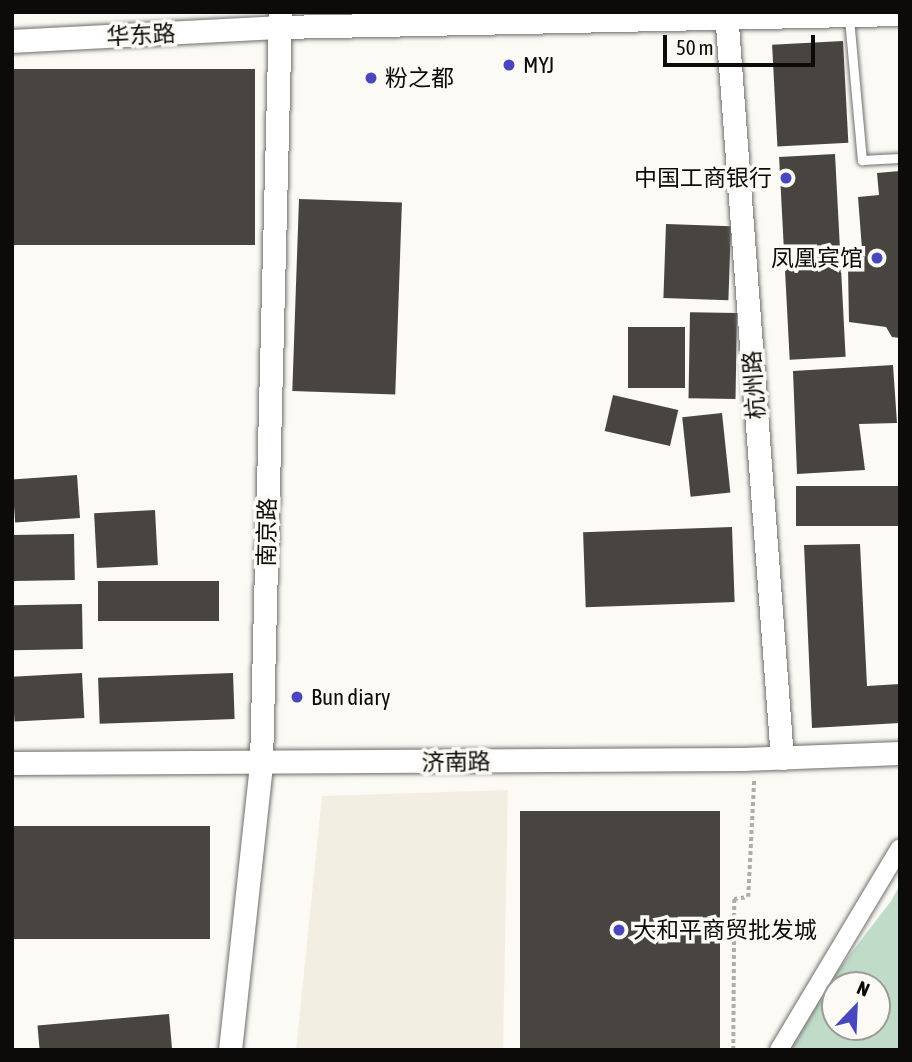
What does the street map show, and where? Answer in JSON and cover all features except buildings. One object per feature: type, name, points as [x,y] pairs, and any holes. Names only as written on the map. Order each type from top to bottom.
[{"type":"street","name":"华东路","points":[[12,41],[280,20],[726,16],[849,18],[900,14]]},
{"type":"street","name":"杭州路","points":[[726,16],[782,758]]},
{"type":"street","name":"南京路","points":[[230,1050],[261,763],[280,20]]},
{"type":"street","name":"济南路","points":[[12,764],[755,759],[900,753]]},
{"type":"street","points":[[779,1050],[900,848]]},
{"type":"lane","points":[[849,18],[862,160],[900,158]]},
{"type":"path","points":[[733,1050],[734,899],[748,897],[755,759]]},
{"type":"shaded area","points":[[508,790],[503,1050],[296,1050],[322,796]]},
{"type":"green space","points":[[900,885],[900,1050],[777,1050],[821,992],[821,1041],[891,1041],[891,971],[837,971],[891,901]]},
{"type":"place","name":"MYJ","points":[[509,65]]},
{"type":"place","name":"粉之都","points":[[371,78]]},
{"type":"place","name":"中国工商银行","points":[[786,178]]},
{"type":"place","name":"凤凰宾馆","points":[[877,258]]},
{"type":"place","name":"Bun diary","points":[[297,697]]},
{"type":"place","name":"大和平商贸批发城","points":[[619,930]]}]
